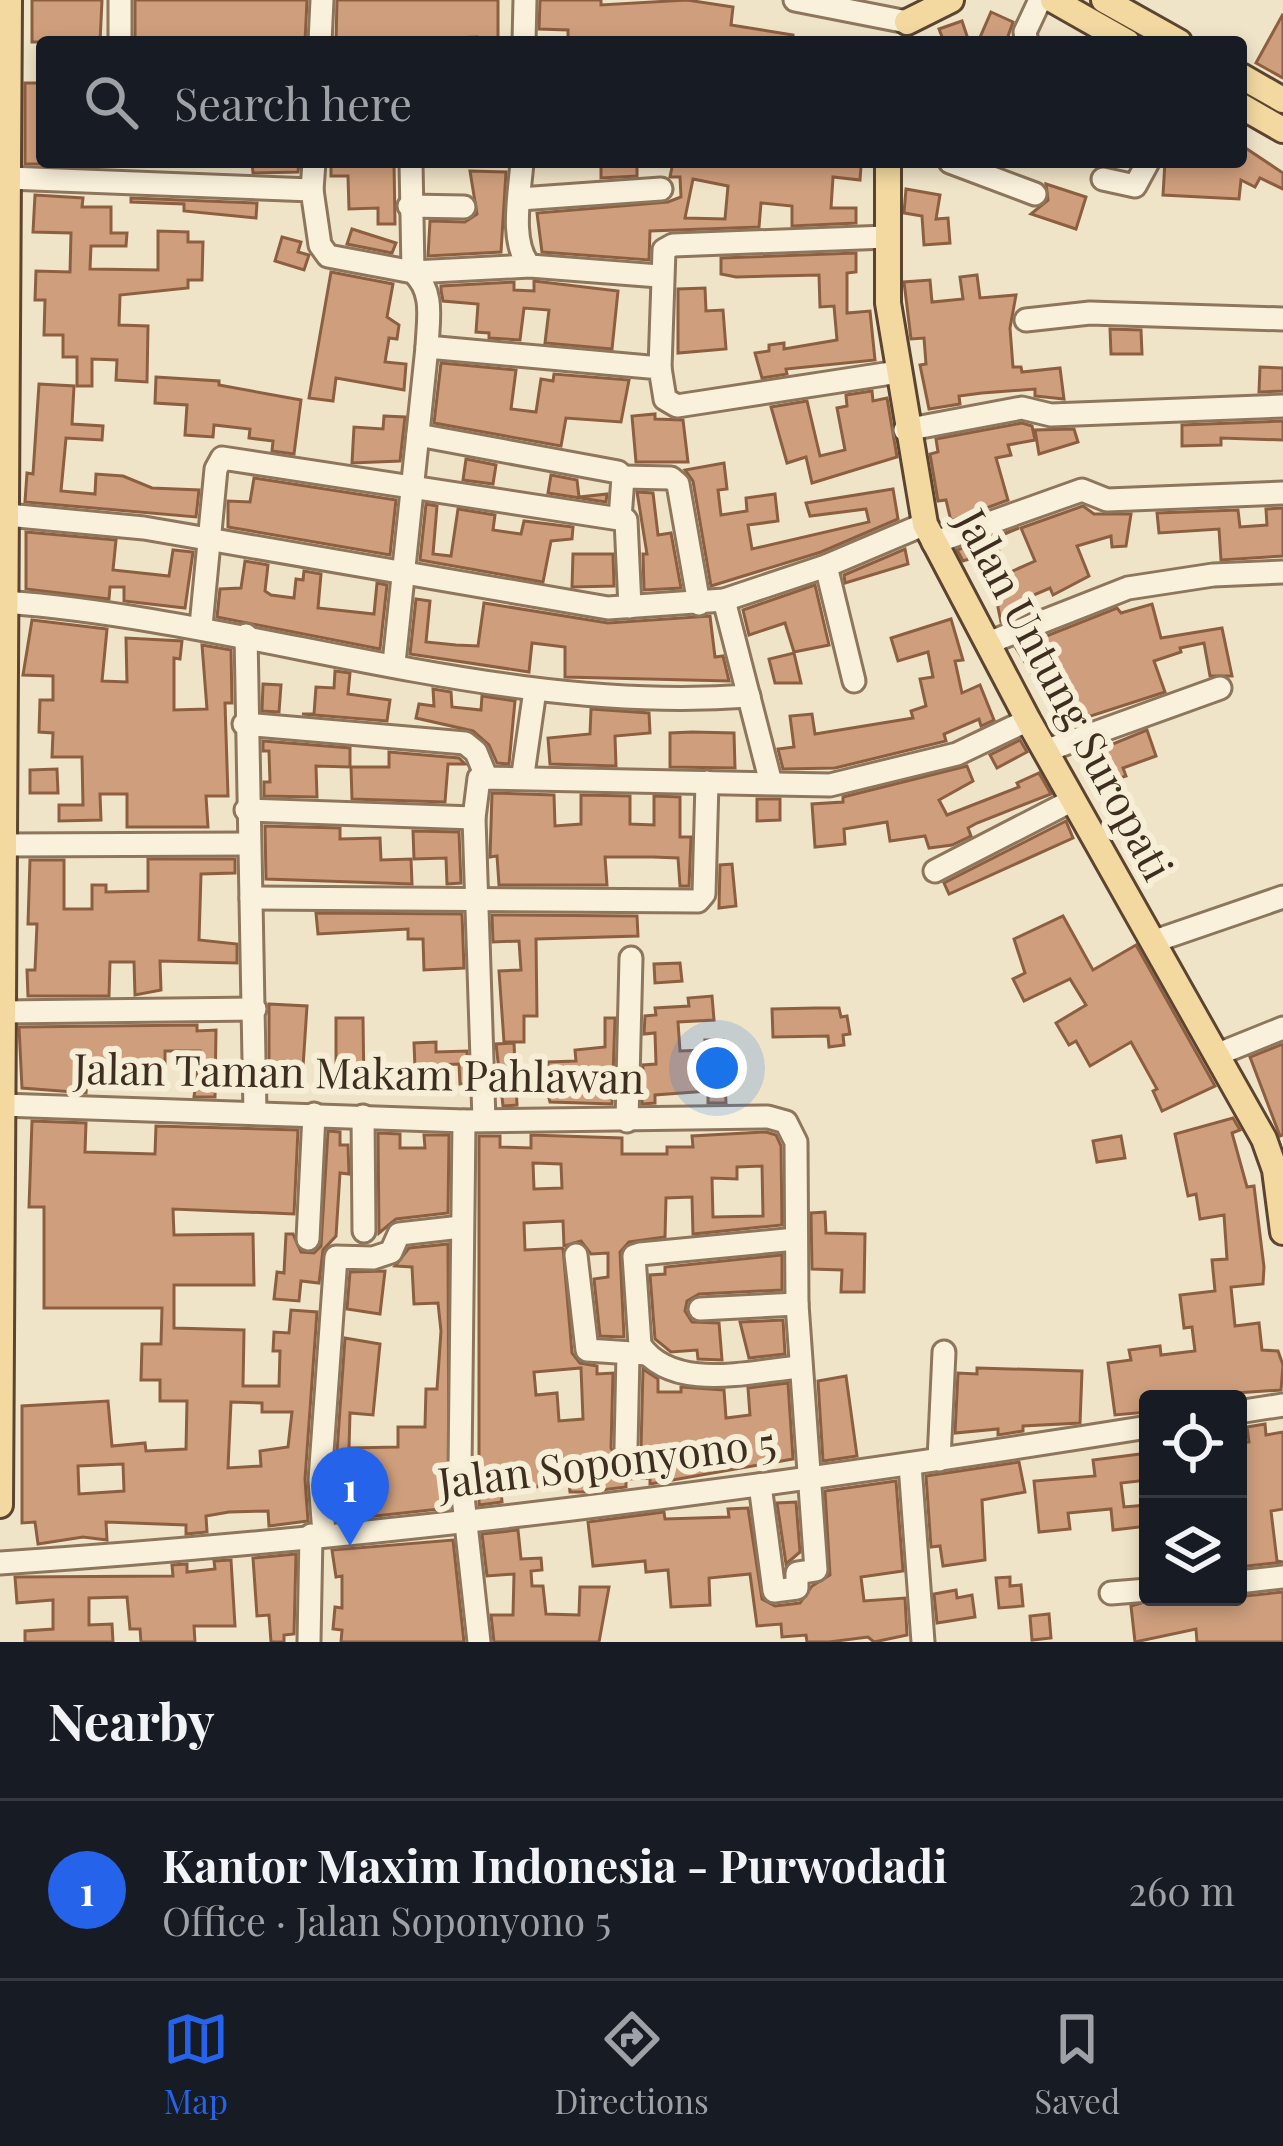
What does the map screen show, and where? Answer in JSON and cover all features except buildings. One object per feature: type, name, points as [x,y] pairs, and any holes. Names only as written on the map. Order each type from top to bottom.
[{"type":"main road","points":[[0,1505],[8,178],[4,138],[9,0]]},
{"type":"main road","points":[[904,21],[950,0]]},
{"type":"main road","points":[[1053,0],[1116,36]]},
{"type":"main road","points":[[1104,0],[1168,36]]},
{"type":"main road","points":[[1247,79],[1283,100]]},
{"type":"main road","points":[[1247,109],[1283,130]]},
{"type":"main road","name":"Jalan Untung Suropati","points":[[888,168],[888,303],[905,430],[929,533],[1072,800],[1264,1139],[1275,1170],[1283,1232]]},
{"type":"street","points":[[120,0],[120,36]]},
{"type":"street","points":[[320,36],[322,0]]},
{"type":"street","points":[[524,0],[524,36]]},
{"type":"street","points":[[795,0],[904,21]]},
{"type":"street","points":[[1028,36],[1040,0]]},
{"type":"street","points":[[314,168],[320,244],[328,256],[413,272],[530,266],[659,276]]},
{"type":"street","points":[[394,663],[427,347],[428,295],[413,272],[411,168]]},
{"type":"street","points":[[522,168],[521,256],[530,266]]},
{"type":"street","points":[[966,168],[1035,194]]},
{"type":"street","points":[[1103,179],[1136,186],[1145,168]]},
{"type":"street","points":[[8,178],[121,172],[312,190]]},
{"type":"street","points":[[520,199],[661,190]]},
{"type":"street","points":[[409,206],[464,207]]},
{"type":"street","points":[[887,237],[673,244],[664,250],[659,276],[660,368],[665,399],[677,406],[898,372]]},
{"type":"street","points":[[1026,320],[1090,313],[1283,319]]},
{"type":"street","points":[[427,347],[660,368]]},
{"type":"street","points":[[905,430],[1022,408],[1051,415],[1283,406]]},
{"type":"street","points":[[418,435],[618,472],[623,477],[671,478],[677,484],[699,604]]},
{"type":"street","points":[[201,626],[216,469],[222,458],[620,519],[628,523],[630,608]]},
{"type":"street","points":[[620,519],[623,477]]},
{"type":"street","points":[[7,515],[76,518],[560,603],[630,608],[724,600],[1073,492],[1091,491],[1107,500],[1283,493]]},
{"type":"street","points":[[826,566],[854,681]]},
{"type":"street","points":[[988,643],[1128,588],[1213,574],[1283,572]]},
{"type":"street","points":[[3,595],[201,626],[535,690],[648,699],[749,696]]},
{"type":"street","points":[[724,600],[771,783]]},
{"type":"street","points":[[246,635],[244,724],[255,1113]]},
{"type":"street","points":[[1045,751],[1220,688]]},
{"type":"street","points":[[523,775],[535,690]]},
{"type":"street","points":[[485,774],[830,785],[957,754],[1028,720]]},
{"type":"street","points":[[244,724],[465,743],[476,752],[485,774]]},
{"type":"street","points":[[479,1642],[465,1520],[461,1227],[474,1121],[478,901],[474,790],[485,774]]},
{"type":"street","points":[[251,898],[698,901],[704,894],[707,782]]},
{"type":"street","points":[[935,871],[1072,800]]},
{"type":"street","points":[[246,810],[474,818]]},
{"type":"street","points":[[4,845],[248,844]]},
{"type":"street","points":[[1152,942],[1283,898]]},
{"type":"street","points":[[627,1121],[631,958]]},
{"type":"street","points":[[3,1012],[255,1009]]},
{"type":"street","points":[[1216,1055],[1283,1028]]},
{"type":"street","name":"Jalan Taman Makam Pahlawan","points":[[2,1105],[474,1121],[768,1117],[786,1122],[796,1142],[796,1304],[816,1570],[797,1573],[797,1588],[774,1591],[760,1485]]},
{"type":"street","points":[[308,1239],[314,1114]]},
{"type":"street","points":[[363,1117],[364,1231]]},
{"type":"street","points":[[310,1642],[336,1257],[373,1258],[391,1252],[399,1234],[461,1227]]},
{"type":"street","points":[[626,1448],[637,1354],[634,1256],[796,1239]]},
{"type":"street","points":[[575,1255],[586,1350],[637,1354],[677,1372],[709,1375],[800,1366]]},
{"type":"street","points":[[700,1309],[796,1304]]},
{"type":"street","points":[[939,1460],[944,1352]]},
{"type":"street","points":[[1247,1411],[1283,1405]]},
{"type":"street","name":"Jalan Soponyono 5","points":[[0,1563],[465,1520],[808,1479],[1139,1428]]},
{"type":"street","points":[[910,1465],[922,1642]]},
{"type":"street","points":[[1247,1581],[1283,1577]]},
{"type":"street","points":[[1111,1593],[1139,1591]]},
{"type":"place","name":"Kantor Maxim Indonesia - Purwodadi","points":[[350,1546]]}]
